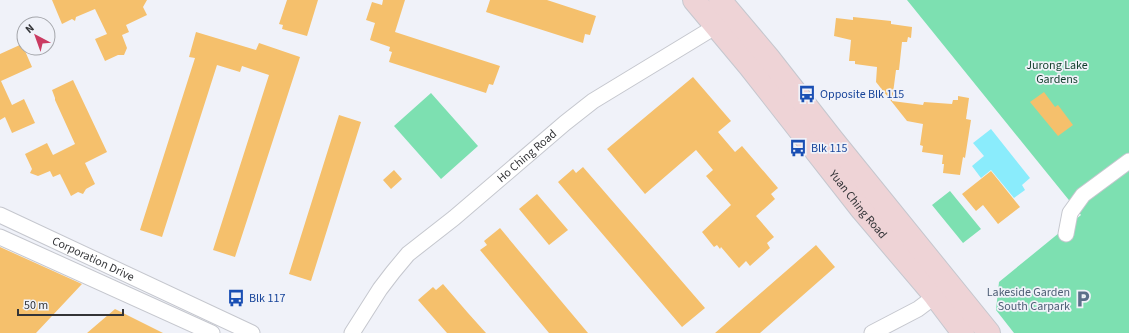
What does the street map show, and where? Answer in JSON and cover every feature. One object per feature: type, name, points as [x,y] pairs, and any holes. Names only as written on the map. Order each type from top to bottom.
[{"type":"street","name":"Yuan Ching Road","points":[[694,0],[723,14],[750,67],[862,210],[989,333]]},
{"type":"street","name":"Ho Ching Road","points":[[352,333],[380,289],[408,254],[454,218],[593,101],[723,14]]},
{"type":"street","points":[[1066,234],[1070,213],[1083,195],[1129,161]]},
{"type":"street","name":"Corporation Drive","points":[[0,215],[252,333]]},
{"type":"street","name":"Corporation Drive","points":[[0,237],[212,333]]},
{"type":"street","name":"Yuan Ching Road","points":[[943,290],[963,333]]},
{"type":"street","points":[[872,333],[918,309],[943,290]]},
{"type":"green space","name":"Jurong Lake Gardens","points":[[907,0],[1129,0],[1129,333],[1014,333],[996,310],[999,282],[1081,215]]},
{"type":"green space","points":[[431,93],[478,146],[441,179],[394,126]]},
{"type":"green space","points":[[950,191],[981,229],[963,243],[932,205]]},
{"type":"water","points":[[991,129],[1030,178],[1022,185],[1025,190],[1014,198],[991,170],[981,178],[972,166],[984,156],[973,143]]},
{"type":"building","points":[[52,0],[147,0],[143,7],[147,15],[126,25],[129,32],[122,35],[127,48],[124,55],[118,55],[105,61],[95,39],[107,34],[95,9],[76,17],[75,21],[72,19],[62,24]]},
{"type":"building","points":[[287,0],[318,0],[307,36],[282,29],[283,25],[279,24]]},
{"type":"building","points":[[383,0],[405,0],[395,32],[500,66],[493,85],[489,84],[486,93],[389,62],[392,52],[389,51],[390,47],[370,40],[375,23],[366,20],[372,2],[382,5]]},
{"type":"building","points":[[490,0],[547,0],[596,16],[590,35],[585,34],[583,43],[486,12]]},
{"type":"building","points":[[853,17],[891,21],[891,24],[912,27],[911,38],[908,37],[907,42],[902,42],[899,70],[896,70],[892,101],[923,105],[924,102],[952,104],[953,100],[958,100],[958,96],[969,98],[966,119],[971,120],[965,158],[963,157],[960,175],[943,173],[943,155],[922,152],[923,146],[920,145],[923,124],[907,121],[876,82],[877,67],[855,64],[855,61],[849,61],[851,40],[834,36],[836,18],[853,20]]},
{"type":"building","points":[[196,32],[256,50],[259,43],[300,57],[235,257],[213,250],[269,75],[242,66],[240,72],[217,65],[162,237],[140,230],[195,58],[189,57]]},
{"type":"building","points":[[16,47],[16,56],[27,56],[32,67],[1,81],[12,105],[24,99],[35,123],[12,133],[5,117],[0,120],[0,54]]},
{"type":"building","points":[[693,77],[731,121],[718,132],[735,152],[742,146],[778,188],[771,194],[775,199],[756,216],[774,237],[767,243],[770,248],[750,266],[746,261],[739,268],[721,247],[720,249],[717,245],[714,247],[702,232],[731,205],[706,176],[713,170],[696,150],[645,194],[607,149]]},
{"type":"building","points":[[73,80],[107,152],[85,163],[95,184],[86,189],[83,194],[78,192],[71,196],[60,174],[53,177],[50,171],[38,176],[30,173],[32,169],[25,154],[47,143],[53,155],[75,144],[52,90]]},
{"type":"building","points":[[1044,92],[1055,107],[1058,105],[1073,125],[1058,136],[1030,102]]},
{"type":"building","points":[[339,115],[361,122],[311,281],[289,274]]},
{"type":"building","points":[[583,167],[705,308],[682,327],[558,182],[573,169],[576,173]]},
{"type":"building","points":[[394,170],[402,179],[391,189],[383,180]]},
{"type":"building","points":[[991,171],[1020,207],[998,224],[983,205],[976,211],[962,194]]},
{"type":"building","points":[[537,194],[568,230],[549,245],[519,209]]},
{"type":"building","points":[[500,228],[588,333],[549,333],[480,250],[487,245],[484,241]]},
{"type":"building","points":[[816,245],[835,267],[760,333],[715,333]]},
{"type":"building","points":[[0,247],[82,284],[36,333],[0,333]]},
{"type":"building","points":[[443,284],[486,333],[447,333],[418,300],[433,287],[436,290]]},
{"type":"building","points":[[115,309],[163,333],[87,333]]},
{"type":"place","name":"Opposite Blk 115","points":[[807,94]]},
{"type":"place","name":"Blk 115","points":[[798,148]]},
{"type":"place","name":"Blk 117","points":[[236,298]]},
{"type":"place","name":"Lakeside Garden South Carpark","points":[[1083,299]]}]
